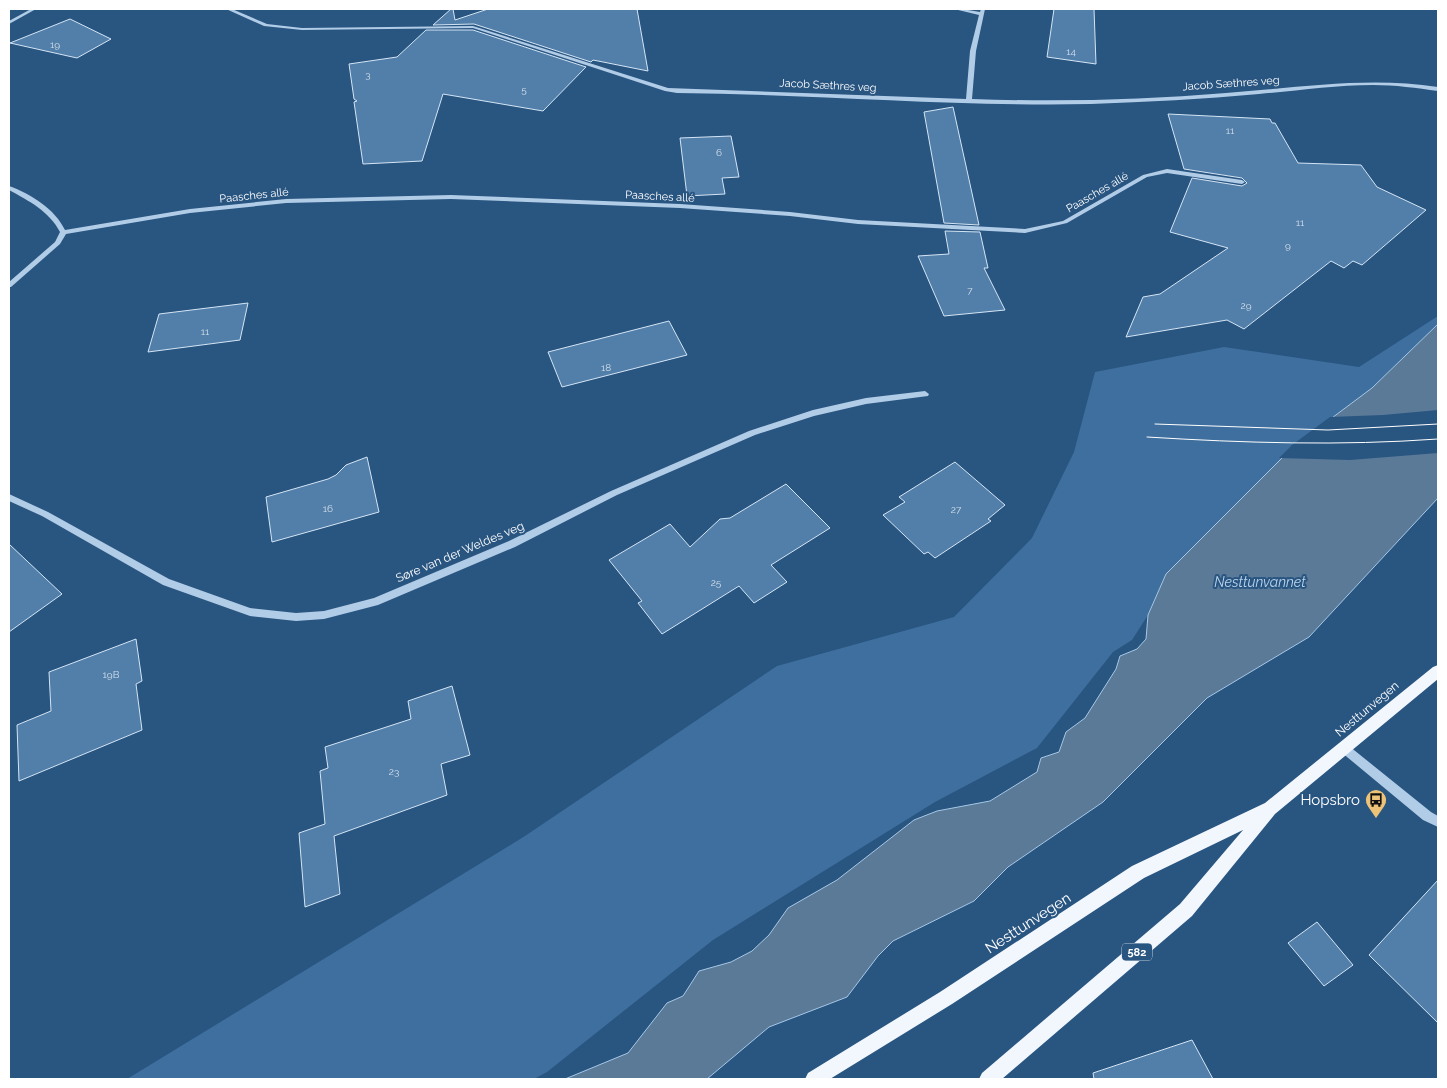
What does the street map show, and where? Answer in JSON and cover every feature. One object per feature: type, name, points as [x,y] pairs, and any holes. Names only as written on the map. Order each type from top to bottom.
[{"type":"main road","name":"Nesttunvegen","points":[[988,1079],[1186,910],[1270,809],[1438,671]]},
{"type":"main road","name":"Nesttunvegen","points":[[814,1079],[955,993],[1138,872],[1270,809]]},
{"type":"street","points":[[9,24],[34,9]]},
{"type":"street","name":"Jacob Sæthres veg","points":[[229,9],[266,25],[302,28],[473,28],[667,90],[752,91],[969,101],[1092,102],[1225,95],[1301,87],[1383,82],[1438,89]]},
{"type":"street","points":[[956,9],[983,11],[973,52],[969,101]]},
{"type":"street","name":"Paasches allé","points":[[63,232],[190,211],[286,201],[443,197],[680,206],[790,214],[858,222],[1025,230],[1065,222],[1151,174],[1167,171],[1242,182]]},
{"type":"street","points":[[9,188],[30,199],[52,215],[60,224],[63,232],[58,243],[9,285]]},
{"type":"street","name":"Søre van der Weldes veg","points":[[9,497],[45,514],[166,582],[250,612],[296,618],[324,615],[375,602],[512,544],[614,493],[752,432],[813,413],[866,401],[924,394]]},
{"type":"street","points":[[1345,748],[1427,816],[1438,822]]},
{"type":"shaded area","points":[[1438,316],[1438,324],[1372,388],[1293,447],[1166,574],[1148,615],[1132,640],[1113,652],[1037,748],[935,802],[713,940],[547,1072],[534,1079],[127,1079],[525,836],[777,666],[954,617],[1032,538],[1074,452],[1095,372],[1224,347],[1359,367]]},
{"type":"water","name":"Nesttunvannet","points":[[1438,324],[1438,498],[1309,637],[1207,698],[1103,802],[1008,867],[974,901],[893,941],[878,956],[847,997],[769,1027],[707,1079],[565,1079],[628,1053],[667,1003],[683,996],[699,971],[731,962],[752,951],[769,935],[788,908],[837,880],[914,820],[937,811],[990,801],[1037,772],[1041,758],[1059,752],[1066,732],[1085,718],[1116,669],[1120,656],[1137,649],[1146,639],[1148,615],[1166,574],[1293,447],[1372,388]]},
{"type":"pier","points":[[1438,410],[1438,453],[1350,460],[1279,458],[1292,445],[1330,417]]},
{"type":"building","points":[[453,9],[455,20],[488,9],[637,9],[648,71],[593,60],[591,62],[474,24],[433,25]]},
{"type":"building","points":[[1054,9],[1094,9],[1096,64],[1047,57]]},
{"type":"building","points":[[70,19],[111,39],[77,58],[10,43]]},
{"type":"building","points":[[426,30],[473,30],[586,67],[543,111],[443,94],[422,161],[363,164],[354,102],[357,101],[354,99],[349,64],[397,57]]},
{"type":"building","points":[[953,107],[979,225],[944,223],[924,112]]},
{"type":"building","points":[[1168,114],[1270,119],[1272,123],[1275,123],[1298,163],[1361,165],[1377,187],[1426,210],[1362,265],[1353,261],[1344,268],[1331,261],[1244,329],[1227,320],[1126,337],[1143,297],[1160,294],[1228,248],[1170,232],[1192,178],[1242,186],[1247,183],[1242,178],[1184,169]]},
{"type":"building","points":[[731,136],[739,177],[722,178],[725,194],[687,196],[680,138]]},
{"type":"building","points":[[945,231],[980,232],[988,268],[984,268],[1005,310],[944,316],[918,256],[949,254]]},
{"type":"building","points":[[248,303],[240,340],[148,352],[159,314]]},
{"type":"building","points":[[669,321],[687,355],[562,387],[548,352]]},
{"type":"building","points":[[367,457],[379,512],[272,542],[266,497],[328,479],[336,475],[346,465]]},
{"type":"building","points":[[955,462],[1005,505],[988,519],[991,521],[935,558],[928,552],[924,554],[883,515],[905,502],[899,497]]},
{"type":"building","points":[[786,484],[830,528],[771,565],[787,582],[754,603],[739,586],[662,634],[638,603],[642,601],[609,560],[670,524],[690,547],[720,519],[730,518]]},
{"type":"building","points":[[9,544],[62,594],[9,632]]},
{"type":"building","points":[[136,639],[142,681],[136,684],[142,730],[19,781],[17,725],[51,711],[49,672]]},
{"type":"building","points":[[452,686],[470,755],[441,764],[447,795],[334,836],[340,894],[305,907],[299,833],[325,824],[320,771],[328,768],[325,747],[411,719],[408,701]]},
{"type":"building","points":[[1438,880],[1438,1023],[1369,955]]},
{"type":"building","points":[[1317,922],[1353,965],[1324,986],[1288,943]]},
{"type":"building","points":[[1192,1040],[1213,1079],[1094,1079],[1093,1073]]},
{"type":"tram line","points":[[1155,424],[1328,430],[1438,424]]},
{"type":"tram line","points":[[1147,437],[1292,443],[1438,439]]},
{"type":"place","name":"Hopsbro","points":[[1376,819]]}]
